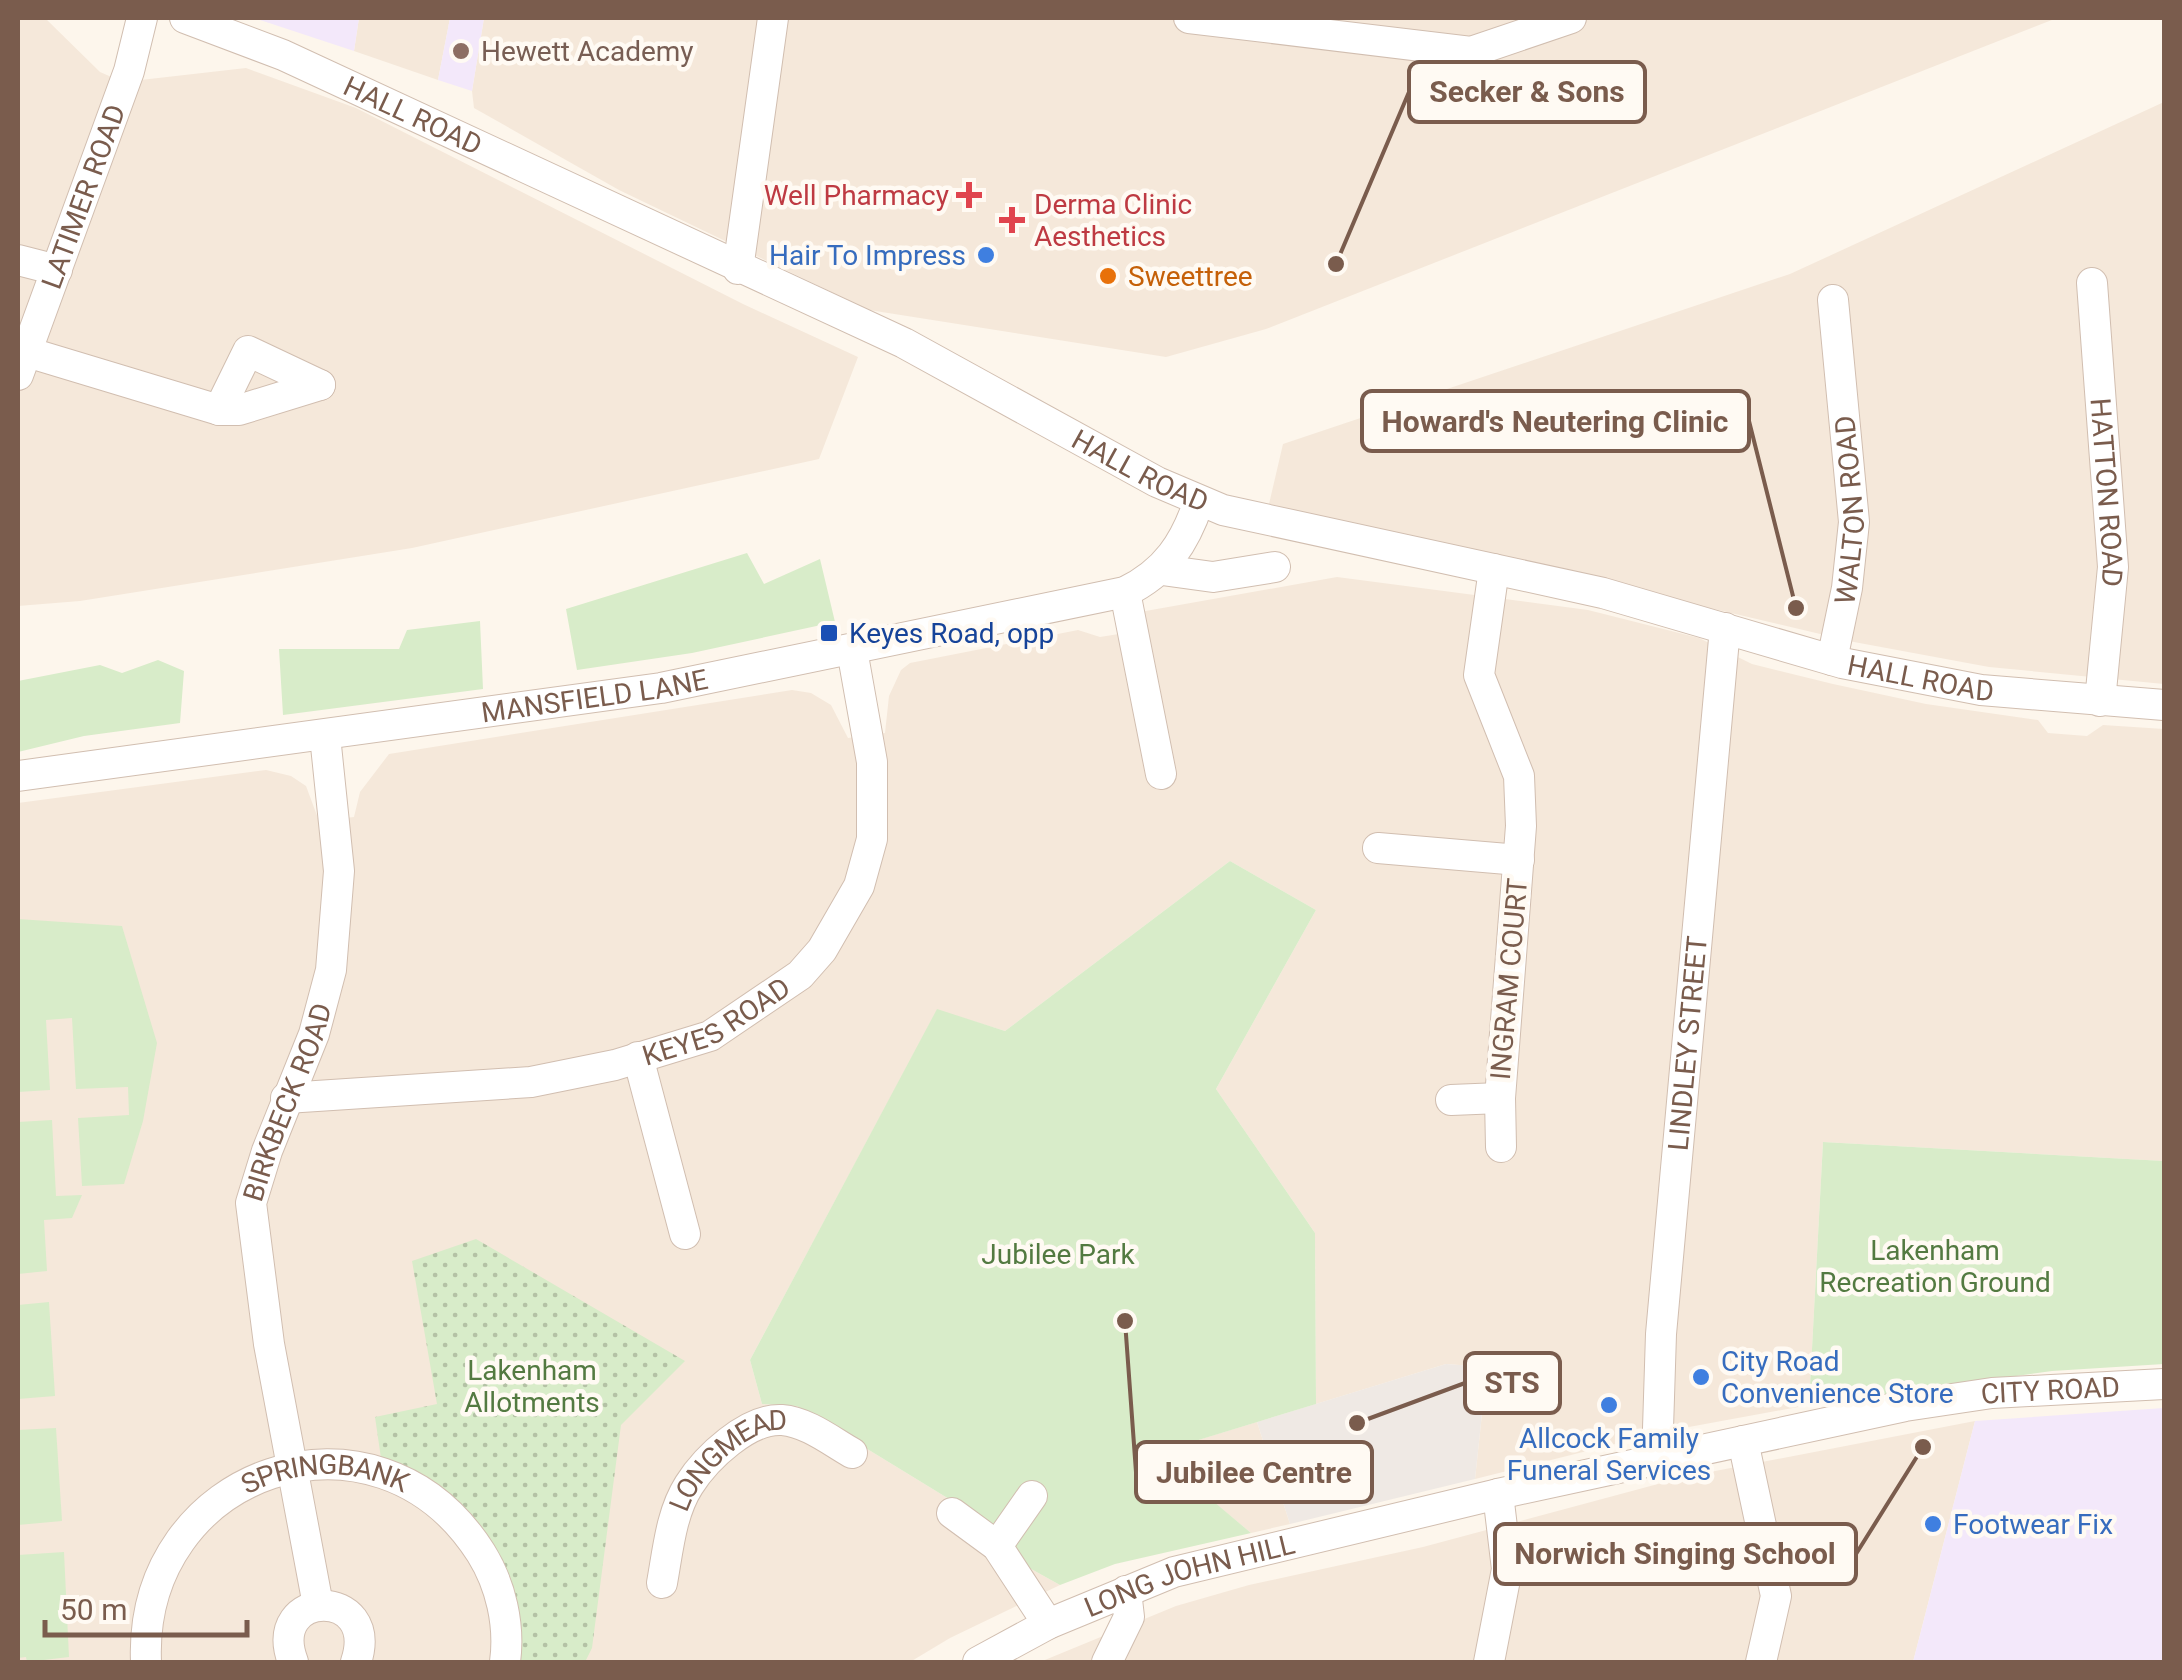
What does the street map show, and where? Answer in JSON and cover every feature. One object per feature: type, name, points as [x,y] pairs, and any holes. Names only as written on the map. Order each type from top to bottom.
[{"type":"street","name":"LATIMER ROAD","points":[[22,364],[129,71],[142,18]]},
{"type":"street","name":"HALL ROAD","points":[[185,18],[382,100],[970,377],[1157,482],[1242,516],[1494,568],[1832,660],[1982,690],[2164,705]]},
{"type":"street","points":[[738,269],[773,18]]},
{"type":"street","points":[[1189,18],[1471,52],[1570,18]]},
{"type":"street","points":[[18,260],[57,270]]},
{"type":"street","name":"HATTON ROAD","points":[[2092,282],[2113,568],[2100,701]]},
{"type":"street","name":"WALTON ROAD","points":[[1832,300],[1854,522],[1847,588],[1832,660]]},
{"type":"street","points":[[22,364],[219,410]]},
{"type":"street","name":"MANSFIELD LANE","points":[[18,776],[642,691],[1125,592],[1162,570],[1190,529],[1200,501]]},
{"type":"street","points":[[1162,570],[1213,577],[1275,567]]},
{"type":"street","name":"INGRAM COURT","points":[[1494,568],[1479,675],[1519,776],[1519,860],[1500,1098],[1501,1148]]},
{"type":"street","points":[[1125,592],[1161,774]]},
{"type":"street","name":"LINDLEY STREET","points":[[1657,1460],[1661,1334],[1725,628]]},
{"type":"street","name":"KEYES ROAD","points":[[286,1098],[531,1082],[638,1058],[710,1036],[800,974],[822,950],[858,886],[872,839],[872,762],[852,650]]},
{"type":"street","name":"BIRKBECK ROAD","points":[[318,1605],[255,1256],[252,1203],[286,1098],[314,1034],[332,970],[338,919],[337,823],[325,736]]},
{"type":"street","name":"INGRAM COURT","points":[[1378,848],[1422,840],[1519,860]]},
{"type":"street","points":[[638,1058],[685,1234]]},
{"type":"street","name":"INGRAM COURT","points":[[1452,1100],[1500,1098]]},
{"type":"street","name":"CITY ROAD","points":[[1412,1514],[1905,1406],[1992,1394],[2164,1384]]},
{"type":"street","name":"LONGMEAD","points":[[662,1582],[672,1524],[689,1484],[733,1438],[780,1420],[798,1423],[852,1453]]},
{"type":"street","points":[[1743,1441],[1776,1596],[1761,1662]]},
{"type":"street","name":"SPRINGBANK","points":[[146,1662],[150,1605],[160,1574],[183,1534],[224,1496],[261,1476],[292,1467],[338,1464],[367,1468],[406,1482],[437,1502],[466,1530],[490,1568],[503,1608],[505,1662]]},
{"type":"street","points":[[1489,1662],[1506,1569],[1498,1494]]},
{"type":"street","points":[[996,1546],[1032,1496]]},
{"type":"street","points":[[952,1514],[996,1546],[1048,1624]]},
{"type":"street","name":"LONG JOHN HILL","points":[[997,1658],[1048,1624],[1174,1572],[1412,1514]]},
{"type":"street","points":[[1107,1662],[1128,1617],[1126,1591]]},
{"type":"street","points":[[292,1662],[286,1645],[290,1626],[303,1610],[318,1605],[340,1608],[356,1621],[362,1642],[356,1662]]},
{"type":"shaded area","points":[[18,18],[45,18],[100,72],[123,82],[246,68],[356,108],[743,304],[858,357],[819,459],[412,548],[80,601],[18,606]]},
{"type":"shaded area","points":[[254,18],[359,18],[354,51]]},
{"type":"shaded area","points":[[359,18],[450,18],[438,80],[354,51]]},
{"type":"shaded area","name":"Hewett Academy","points":[[450,18],[484,18],[472,91],[438,80]]},
{"type":"shaded area","points":[[484,18],[2057,18],[1266,329],[1166,357],[869,310],[619,190],[474,108],[472,91]]},
{"type":"shaded area","points":[[2164,102],[2164,684],[1989,667],[1854,642],[1269,504],[1283,444],[1790,274]]},
{"type":"shaded area","points":[[1337,577],[1588,610],[1699,638],[1752,664],[1833,684],[1926,704],[2038,720],[2048,733],[2087,736],[2103,725],[2164,729],[2164,1161],[1823,1142],[1809,1405],[1667,1431],[1475,1479],[1487,1367],[1446,1364],[1316,1404],[1315,1233],[1216,1089],[1316,910],[1230,861],[1005,1031],[937,1010],[750,1360],[762,1404],[797,1406],[985,1521],[1024,1565],[1060,1585],[950,1638],[910,1662],[18,1662],[18,803],[266,770],[291,776],[306,786],[319,821],[354,817],[360,792],[389,754],[792,690],[811,693],[831,705],[848,738],[885,733],[889,696],[901,670],[910,663],[1078,630],[1100,637],[1125,633],[1140,612]]},
{"type":"shaded area","points":[[1446,1364],[1487,1367],[1475,1479],[1290,1524],[1257,1422]]},
{"type":"shaded area","points":[[2164,1408],[2164,1662],[1913,1662],[1975,1421]]},
{"type":"shaded area","points":[[1975,1421],[1913,1662],[1040,1662],[1176,1606],[1249,1585],[1423,1547],[1684,1477]]},
{"type":"shaded area","points":[[1257,1422],[1290,1524],[1251,1533],[1155,1453]]},
{"type":"green space","points":[[747,553],[764,584],[820,559],[835,622],[692,653],[577,670],[566,609]]},
{"type":"green space","points":[[480,621],[483,689],[283,715],[279,649],[399,649],[407,630]]},
{"type":"green space","points":[[158,660],[184,671],[180,723],[84,736],[18,752],[18,681],[100,665],[122,673]]},
{"type":"green space","name":"Jubilee Park","points":[[1230,861],[1316,910],[1216,1089],[1315,1233],[1316,1404],[1156,1453],[1251,1533],[1115,1564],[1060,1585],[1024,1565],[985,1521],[797,1406],[762,1404],[750,1360],[937,1009],[1005,1031]]},
{"type":"green space","points":[[18,919],[122,926],[157,1043],[143,1121],[124,1184],[82,1186],[78,1118],[129,1115],[128,1087],[76,1089],[72,1018],[46,1020],[50,1090],[18,1092]]},
{"type":"green space","points":[[52,1120],[56,1196],[82,1195],[72,1218],[44,1220],[47,1271],[18,1274],[18,1122]]},
{"type":"green space","name":"Lakenham Recreation Ground","points":[[1823,1142],[2164,1161],[2164,1364],[2052,1371],[1809,1405]]},
{"type":"green space","name":"Lakenham Allotments","points":[[476,1239],[685,1361],[621,1425],[592,1648],[585,1662],[515,1662],[500,1574],[482,1533],[445,1496],[382,1465],[375,1417],[437,1404],[412,1261]]},
{"type":"green space","points":[[49,1302],[55,1396],[18,1399],[18,1305]]},
{"type":"green space","points":[[56,1428],[62,1521],[18,1525],[18,1430]]},
{"type":"green space","points":[[64,1552],[69,1657],[27,1662],[26,1657],[18,1658],[18,1555]]},
{"type":"place","name":"Hewett Academy","points":[[461,51]]},
{"type":"place","name":"Well Pharmacy","points":[[969,195]]},
{"type":"place","name":"Derma Clinic Aesthetics","points":[[1012,220]]},
{"type":"place","name":"Hair To Impress","points":[[986,255]]},
{"type":"place","name":"Secker & Sons","points":[[1336,264]]},
{"type":"place","name":"Sweettree","points":[[1108,276]]},
{"type":"place","name":"Howard's Neutering Clinic","points":[[1796,608]]},
{"type":"place","name":"Keyes Road, opp","points":[[829,633]]},
{"type":"place","name":"Jubilee Centre","points":[[1125,1321]]},
{"type":"place","name":"City Road Convenience Store","points":[[1701,1377]]},
{"type":"place","name":"Allcock Family Funeral Services","points":[[1609,1405]]},
{"type":"place","name":"STS","points":[[1357,1423]]},
{"type":"place","name":"Norwich Singing School","points":[[1923,1447]]},
{"type":"place","name":"Footwear Fix","points":[[1933,1524]]}]
